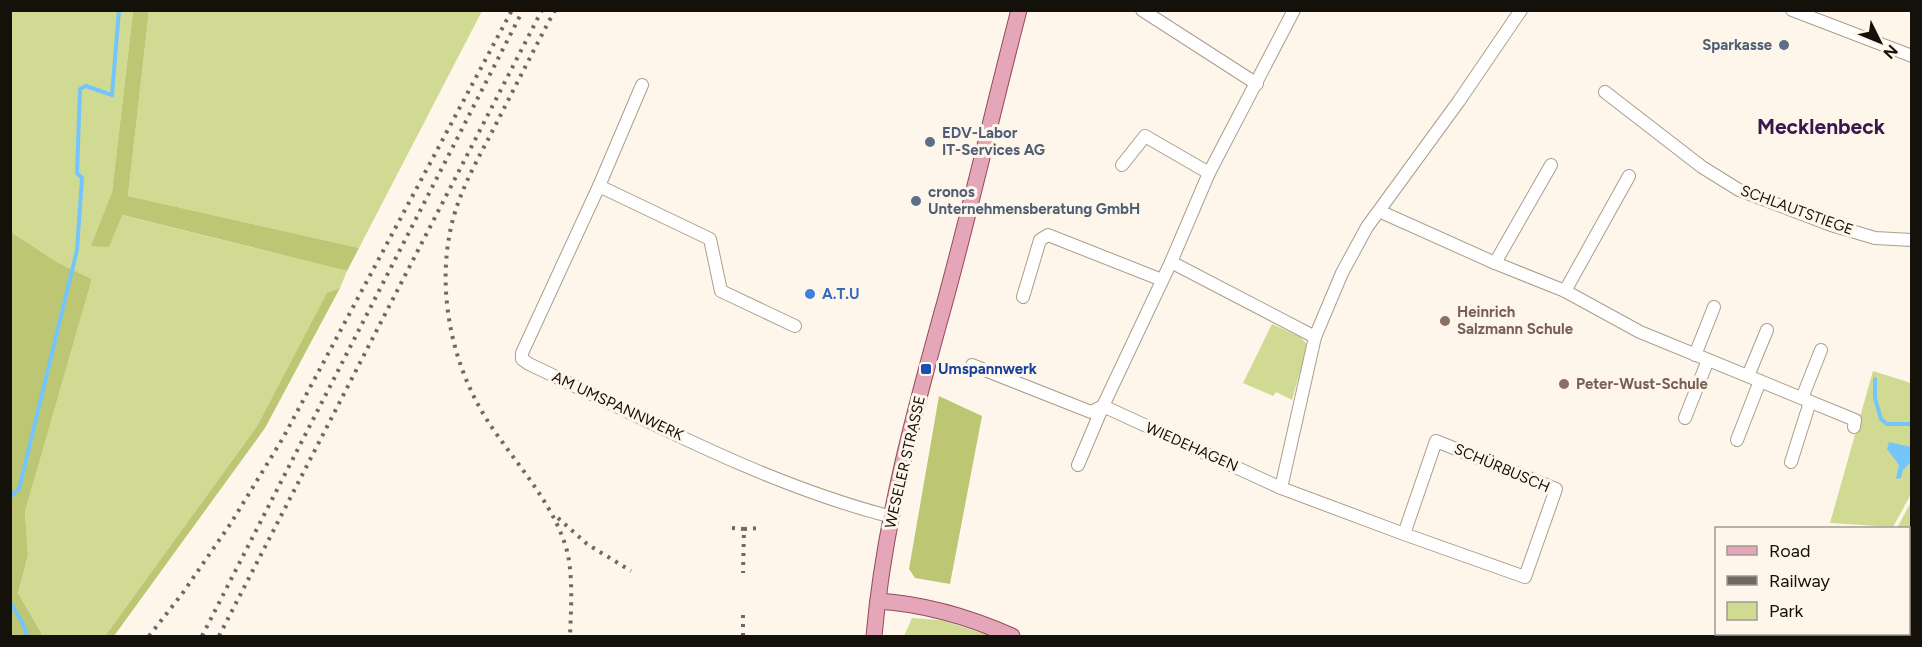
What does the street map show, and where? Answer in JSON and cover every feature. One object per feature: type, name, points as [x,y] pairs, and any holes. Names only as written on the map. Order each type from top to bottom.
[{"type":"main road","name":"WESELER STRASSE","points":[[874,636],[892,516],[915,412],[1019,10]]},
{"type":"main road","points":[[878,601],[909,603],[935,609],[1012,636]]},
{"type":"street","points":[[1142,10],[1257,84]]},
{"type":"street","points":[[1078,465],[1209,173],[1294,10]]},
{"type":"street","points":[[1281,488],[1316,337],[1341,273],[1379,211],[1459,101],[1521,10]]},
{"type":"street","points":[[1792,10],[1911,56]]},
{"type":"street","name":"AM UMSPANNWERK","points":[[642,85],[599,186],[522,352],[522,358],[529,364],[776,479],[835,501],[892,516]]},
{"type":"street","name":"SCHLAUTSTIEGE","points":[[1605,92],[1702,167],[1740,190],[1831,225],[1875,238],[1911,240]]},
{"type":"street","points":[[1122,165],[1145,136],[1209,173]]},
{"type":"street","points":[[1494,263],[1551,165]]},
{"type":"street","points":[[1565,291],[1629,176]]},
{"type":"street","points":[[599,186],[710,239],[721,291],[795,326]]},
{"type":"street","points":[[1379,211],[1494,263],[1565,291],[1640,332],[1856,420],[1854,427]]},
{"type":"street","points":[[1023,297],[1040,240],[1048,234],[1162,280]]},
{"type":"street","points":[[1171,261],[1316,337]]},
{"type":"street","points":[[1695,355],[1714,307]]},
{"type":"street","points":[[1737,440],[1767,330]]},
{"type":"street","points":[[1791,462],[1821,350]]},
{"type":"street","points":[[1685,417],[1708,360]]},
{"type":"street","name":"WIEDEHAGEN","points":[[972,365],[1091,412],[1103,406],[1281,488]]},
{"type":"street","name":"SCHÜRBUSCH","points":[[1281,488],[1404,534],[1525,577],[1556,489],[1436,441],[1404,534]]},
{"type":"green space","points":[[10,11],[133,11],[112,192],[92,246],[109,246],[121,215],[347,271],[340,288],[327,294],[257,426],[105,636],[43,636],[18,593],[28,555],[25,512],[92,279],[57,262],[11,232]]},
{"type":"green space","points":[[133,11],[149,11],[128,196],[359,248],[347,271],[122,215],[109,247],[91,246],[112,192]]},
{"type":"green space","points":[[149,11],[482,11],[359,248],[128,196]]},
{"type":"green space","points":[[11,232],[57,262],[92,279],[25,512],[28,555],[18,593],[43,636],[11,636]]},
{"type":"green space","points":[[340,288],[265,428],[114,636],[105,636],[257,426],[327,293]]},
{"type":"green space","points":[[1272,324],[1300,337],[1306,343],[1306,351],[1292,400],[1276,392],[1273,396],[1243,383]]},
{"type":"green space","points":[[1873,371],[1911,383],[1911,494],[1893,527],[1830,523]]},
{"type":"green space","points":[[939,396],[982,416],[950,584],[915,578],[909,569]]},
{"type":"green space","points":[[1911,502],[1911,636],[1853,636],[1910,635],[1910,527],[1898,527]]},
{"type":"green space","points":[[912,618],[941,620],[991,636],[904,636]]},
{"type":"water","points":[[1889,442],[1911,447],[1911,462],[1898,479],[1896,478],[1899,465],[1887,449]]},
{"type":"waterway","points":[[10,497],[19,489],[77,250],[82,178],[77,173],[80,89],[86,86],[112,95],[119,10]]},
{"type":"waterway","points":[[1875,379],[1875,398],[1881,419],[1887,424],[1912,424]]},
{"type":"waterway","points":[[10,602],[27,636]]},
{"type":"railway","points":[[149,636],[182,594],[231,523],[283,438],[512,10]]},
{"type":"railway","points":[[202,636],[523,10]]},
{"type":"railway","points":[[219,636],[542,10]]},
{"type":"railway","points":[[555,10],[461,195],[448,245],[446,298],[456,351],[476,400],[489,423],[545,503],[563,537],[571,575],[570,636]]},
{"type":"railway","points":[[558,518],[587,544],[631,571]]},
{"type":"railway","points":[[732,528],[744,529],[743,573]]},
{"type":"railway","points":[[744,529],[760,528]]},
{"type":"railway","points":[[743,615],[743,636]]},
{"type":"place","name":"Sparkasse","points":[[1784,45]]},
{"type":"place","name":"EDV-Labor IT-Services AG","points":[[930,142]]},
{"type":"place","name":"cronos Unternehmensberatung GmbH","points":[[916,201]]},
{"type":"place","name":"A.T.U","points":[[810,294]]},
{"type":"place","name":"Heinrich Salzmann Schule","points":[[1445,321]]},
{"type":"place","name":"Umspannwerk","points":[[926,369]]},
{"type":"place","name":"Peter-Wust-Schule","points":[[1564,384]]},
{"type":"district","name":"Mecklenbeck","points":[[1821,127]]}]
